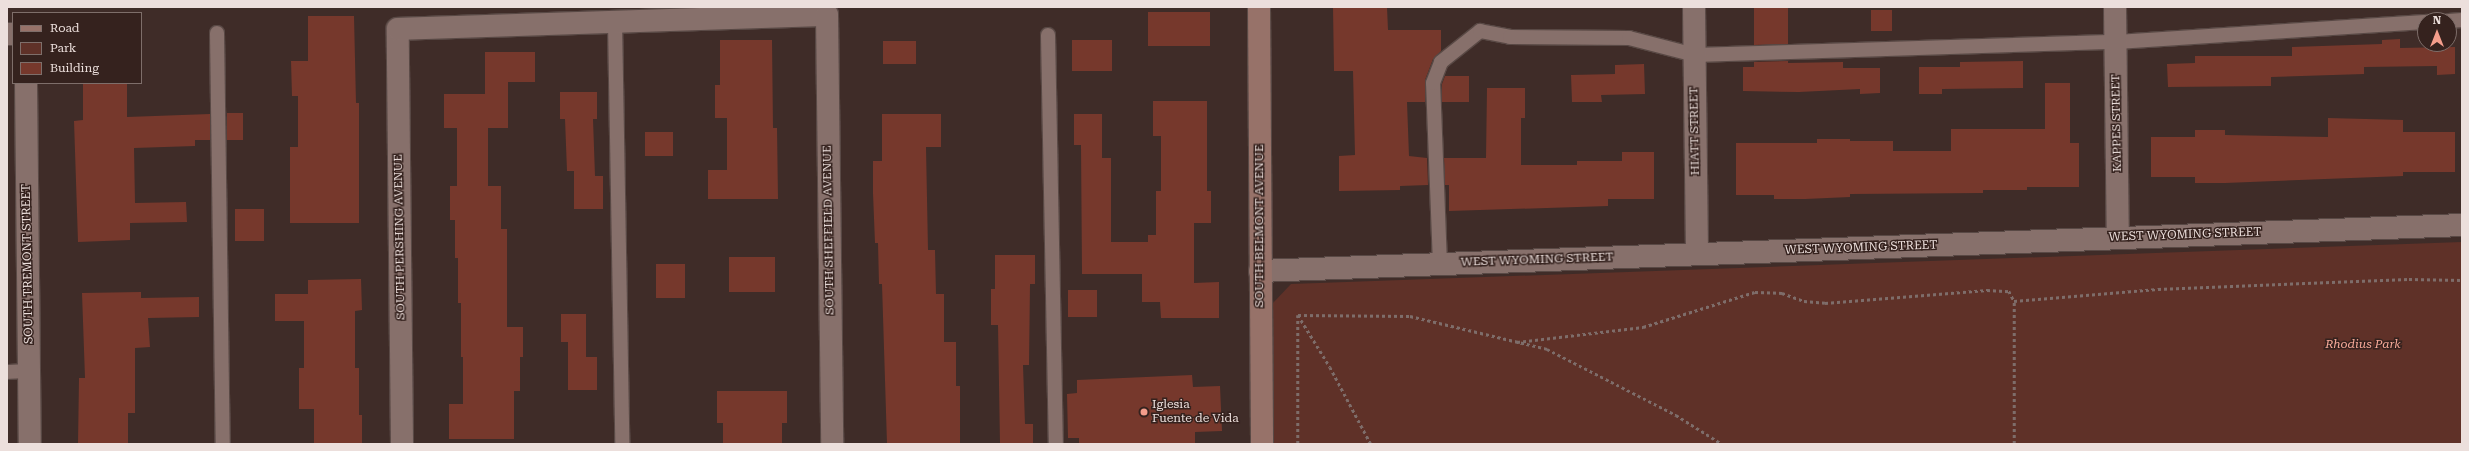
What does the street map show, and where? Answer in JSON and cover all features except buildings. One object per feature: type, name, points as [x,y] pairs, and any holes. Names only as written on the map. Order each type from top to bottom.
[{"type":"main road","name":"SOUTH BELMONT AVENUE","points":[[1259,7],[1262,444]]},
{"type":"street","name":"HIATT STREET","points":[[1694,7],[1696,254]]},
{"type":"street","name":"KAPPES STREET","points":[[2115,7],[2118,238]]},
{"type":"street","name":"SOUTH SHEFFIELD AVENUE","points":[[615,22],[827,15],[832,444]]},
{"type":"street","name":"SOUTH PERSHING AVENUE","points":[[402,444],[398,29],[615,22]]},
{"type":"street","name":"SOUTH TREMONT STREET","points":[[26,84],[30,444]]},
{"type":"street","name":"WEST WYOMING STREET","points":[[1260,271],[2462,225]]},
{"type":"lane","points":[[615,22],[622,444]]},
{"type":"lane","points":[[1440,264],[1433,84],[1441,62],[1480,31],[1510,36],[1629,38],[1695,55],[2116,42],[2417,23]]},
{"type":"lane","points":[[217,33],[223,444]]},
{"type":"lane","points":[[1048,35],[1056,444]]},
{"type":"lane","points":[[7,372],[29,371]]},
{"type":"path","points":[[2014,301],[2166,288],[2409,279],[2462,280]]},
{"type":"path","points":[[1517,342],[1643,326],[1755,292],[1782,293],[1804,301],[1825,303],[1987,290],[2009,291],[2014,301],[2014,444]]},
{"type":"path","points":[[1298,315],[1410,316],[1547,349],[1676,415],[1722,444]]},
{"type":"path","points":[[1298,315],[1298,444]]},
{"type":"path","points":[[1298,315],[1330,367],[1371,444]]},
{"type":"green space","name":"Rhodius Park","points":[[2462,242],[2462,444],[1274,444],[1273,303],[1291,284]]},
{"type":"place","name":"Iglesia Fuente de Vida","points":[[1144,412]]}]
